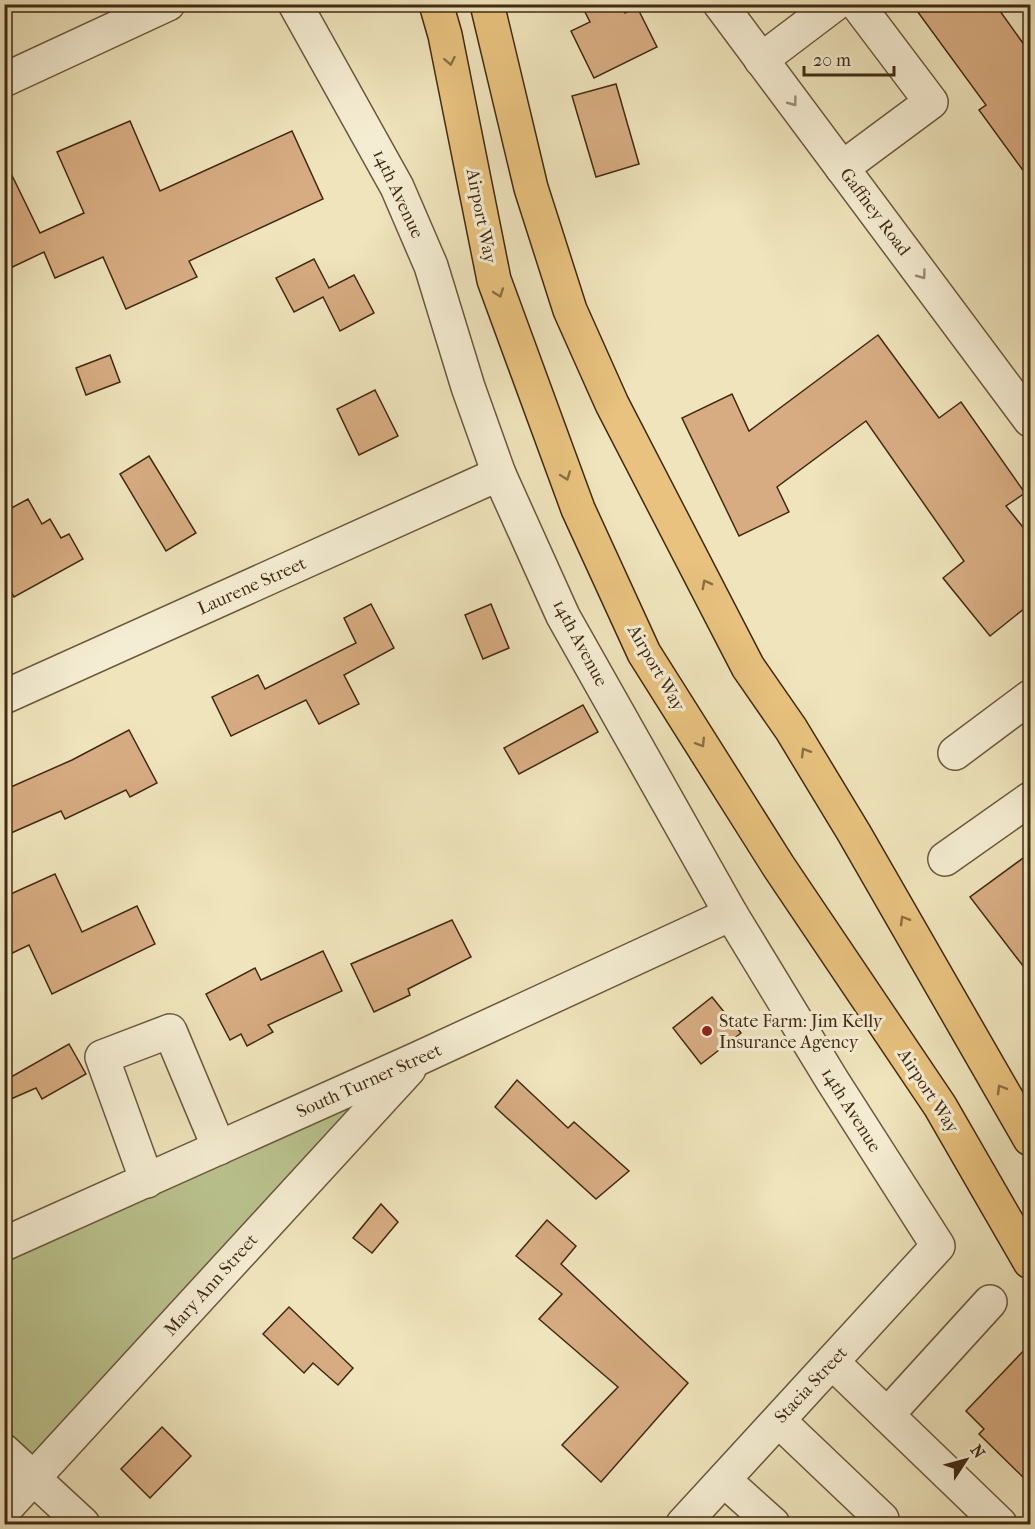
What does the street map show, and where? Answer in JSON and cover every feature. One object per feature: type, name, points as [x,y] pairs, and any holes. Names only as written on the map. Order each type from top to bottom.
[{"type":"main road","name":"Airport Way","points":[[436,4],[445,35],[494,280],[578,509],[644,653],[779,867],[940,1106],[1030,1262]]},
{"type":"main road","points":[[487,4],[531,188],[570,310],[612,404],[748,667],[791,729],[854,833],[1030,1139]]},
{"type":"street","points":[[4,80],[168,4]]},
{"type":"street","name":"14th Avenue","points":[[295,4],[397,187],[431,266],[468,387],[499,474],[563,616],[731,914],[938,1246]]},
{"type":"street","name":"Gaffney Road","points":[[720,4],[1030,420]]},
{"type":"street","points":[[761,60],[835,4]]},
{"type":"street","points":[[842,168],[931,102],[857,4]]},
{"type":"street","name":"Laurene Street","points":[[4,697],[499,474]]},
{"type":"street","points":[[955,753],[1030,697]]},
{"type":"street","points":[[945,859],[1030,799]]},
{"type":"street","name":"South Turner Street","points":[[4,1244],[417,1059],[731,914]]},
{"type":"street","points":[[147,1181],[102,1057],[170,1031],[219,1148]]},
{"type":"street","name":"Mary Ann Street","points":[[4,1510],[417,1059]]},
{"type":"street","name":"Stacia Street","points":[[683,1524],[938,1246]]},
{"type":"street","points":[[887,1415],[990,1302]]},
{"type":"street","points":[[832,1362],[1000,1524]]},
{"type":"street","points":[[778,1420],[882,1519]]},
{"type":"street","points":[[4,1450],[83,1524]]},
{"type":"street","points":[[724,1480],[773,1524]]},
{"type":"green space","points":[[417,1059],[34,1478],[5,1451],[4,1244]]},
{"type":"building","points":[[581,4],[621,4],[625,13],[637,7],[657,47],[594,78],[571,31],[590,22]]},
{"type":"building","points":[[912,4],[995,4],[1030,53],[1030,180],[979,110],[986,105]]},
{"type":"building","points":[[616,84],[639,164],[596,177],[572,96]]},
{"type":"building","points":[[130,121],[160,191],[292,131],[323,199],[189,261],[197,277],[126,309],[103,257],[55,278],[44,252],[4,271],[4,159],[40,233],[84,213],[57,152]]},
{"type":"building","points":[[314,259],[329,288],[354,275],[374,313],[340,331],[323,297],[294,312],[276,278]]},
{"type":"building","points":[[878,335],[939,418],[961,402],[1025,493],[1006,506],[1030,536],[1030,604],[990,636],[943,578],[964,561],[866,421],[777,487],[789,512],[739,536],[682,418],[732,394],[749,431]]},
{"type":"building","points":[[110,355],[120,382],[86,395],[76,368]]},
{"type":"building","points":[[375,390],[398,436],[359,455],[337,409]]},
{"type":"building","points":[[149,456],[196,533],[166,551],[120,474]]},
{"type":"building","points":[[28,499],[42,524],[50,519],[61,538],[69,534],[83,559],[14,597],[4,579],[4,512]]},
{"type":"building","points":[[371,604],[394,648],[344,675],[359,704],[319,724],[306,700],[231,736],[212,697],[258,675],[265,689],[356,643],[344,618]]},
{"type":"building","points":[[491,604],[509,648],[483,659],[465,615]]},
{"type":"building","points":[[583,705],[598,732],[519,774],[504,748]]},
{"type":"building","points":[[129,730],[157,783],[130,797],[126,790],[65,819],[61,811],[4,836],[4,790],[72,760]]},
{"type":"building","points":[[1030,853],[1030,975],[970,897]]},
{"type":"building","points":[[55,874],[82,932],[137,906],[155,944],[52,994],[29,945],[4,957],[4,897]]},
{"type":"building","points":[[452,920],[471,957],[408,989],[410,995],[374,1012],[351,964]]},
{"type":"building","points":[[323,951],[342,991],[268,1025],[273,1032],[247,1046],[241,1034],[230,1040],[206,994],[255,968],[261,980]]},
{"type":"building","name":"State Farm: Jim Kelly Insurance Agency","points":[[712,997],[741,1033],[701,1064],[673,1028]]},
{"type":"building","points":[[69,1044],[86,1074],[42,1099],[36,1088],[4,1102],[4,1081]]},
{"type":"building","points":[[517,1080],[568,1128],[574,1122],[629,1171],[596,1199],[495,1107]]},
{"type":"building","points":[[381,1204],[398,1222],[372,1253],[353,1238]]},
{"type":"building","points":[[547,1220],[576,1246],[561,1264],[688,1383],[601,1482],[562,1445],[618,1387],[539,1319],[562,1294],[516,1256]]},
{"type":"building","points":[[289,1307],[353,1368],[338,1385],[313,1363],[304,1373],[263,1334]]},
{"type":"building","points":[[1030,1344],[1030,1484],[979,1434],[984,1429],[966,1411]]},
{"type":"building","points":[[162,1427],[191,1456],[150,1498],[121,1469]]},
{"type":"place","name":"State Farm: Jim Kelly Insurance Agency","points":[[707,1031]]}]
